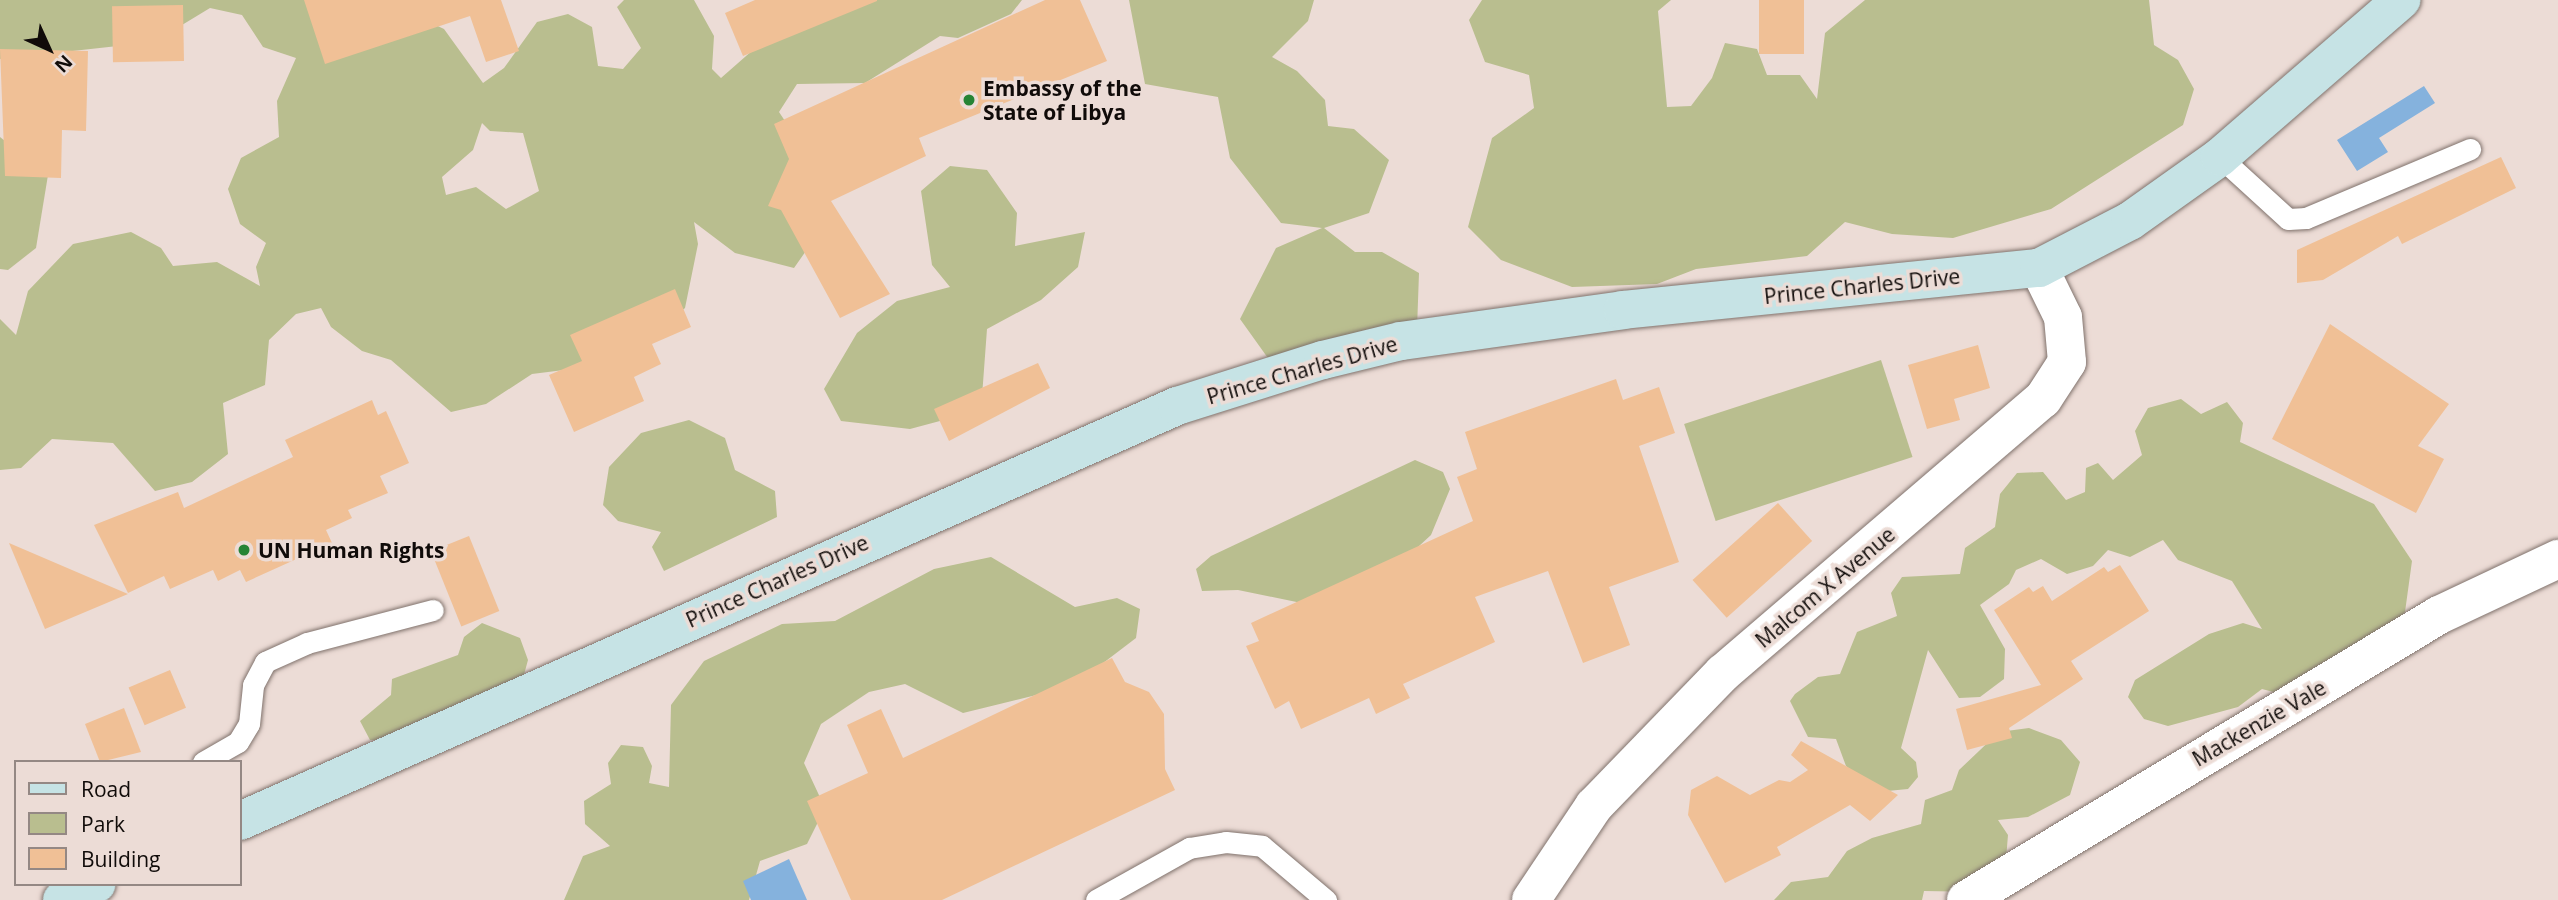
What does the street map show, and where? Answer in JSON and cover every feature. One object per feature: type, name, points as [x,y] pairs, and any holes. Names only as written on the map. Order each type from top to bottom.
[{"type":"street","name":"Prince Charles Drive","points":[[242,820],[1177,406],[1323,359],[1401,341],[1623,310],[2039,268],[2130,221],[2220,157],[2401,0]]},
{"type":"street","name":"Malcom X Avenue","points":[[1531,900],[1594,807],[1723,673],[2043,400],[2067,362],[2063,317],[2039,268]]},
{"type":"street","name":"Mackenzie Vale","points":[[1966,900],[2439,615],[2558,559]]},
{"type":"street","points":[[62,900],[93,886]]},
{"type":"lane","points":[[2220,157],[2267,204],[2288,219],[2306,218],[2470,149]]},
{"type":"lane","points":[[206,760],[237,742],[249,724],[253,685],[265,662],[307,643],[433,610]]},
{"type":"lane","points":[[1096,900],[1189,848],[1226,842],[1262,846],[1326,900]]},
{"type":"green space","points":[[0,0],[346,0],[404,10],[444,29],[483,83],[504,68],[537,22],[568,14],[592,27],[598,66],[623,69],[641,48],[617,7],[624,0],[694,0],[714,36],[712,69],[721,78],[810,0],[1022,0],[1011,14],[958,38],[940,36],[865,83],[797,84],[779,112],[793,133],[808,248],[794,268],[735,253],[694,222],[698,244],[685,308],[620,363],[532,374],[486,404],[451,412],[391,360],[362,351],[331,327],[321,308],[296,314],[269,340],[265,385],[223,403],[228,454],[192,482],[155,491],[113,443],[52,439],[21,468],[0,470],[0,319],[16,335],[28,291],[73,244],[131,232],[161,248],[173,266],[217,262],[260,286],[256,267],[266,243],[240,224],[228,189],[241,158],[279,137],[277,101],[296,58],[263,47],[242,15],[210,8],[154,42],[0,59]],"holes":[[[482,123],[490,131],[523,133],[539,191],[506,209],[476,187],[446,195],[442,177],[473,150]]]},
{"type":"green space","points":[[1129,0],[1314,0],[1308,21],[1272,57],[1297,71],[1325,100],[1328,126],[1354,129],[1389,160],[1369,213],[1324,228],[1355,252],[1382,252],[1419,273],[1417,329],[1278,372],[1240,319],[1276,248],[1322,228],[1281,223],[1230,158],[1218,97],[1145,84]]},
{"type":"green space","points":[[1482,0],[1671,0],[1658,11],[1667,107],[1691,106],[1712,78],[1725,43],[1757,49],[1767,75],[1800,75],[1817,99],[1825,33],[1865,0],[2149,0],[2154,45],[2178,60],[2194,89],[2183,125],[2051,209],[1953,238],[1892,234],[1845,222],[1807,256],[1696,269],[1657,284],[1572,287],[1501,260],[1468,227],[1492,138],[1534,108],[1529,75],[1485,62],[1469,20]]},
{"type":"green space","points":[[0,137],[48,175],[36,248],[8,270],[0,269]]},
{"type":"green space","points":[[950,166],[987,170],[1017,213],[1015,246],[1085,232],[1078,267],[1041,300],[987,329],[981,410],[910,429],[841,421],[824,389],[857,333],[897,301],[950,287],[932,265],[921,191]]},
{"type":"green space","points":[[1881,360],[1913,457],[1716,521],[1684,424]]},
{"type":"green space","points":[[2181,399],[2201,414],[2227,402],[2243,423],[2240,442],[2374,504],[2412,561],[2405,612],[2350,681],[2315,703],[2262,689],[2238,707],[2168,726],[2144,719],[2128,697],[2135,680],[2209,634],[2243,623],[2262,629],[2232,581],[2178,560],[2163,540],[2130,557],[2108,550],[2093,566],[2067,574],[2041,559],[2016,570],[2009,584],[1980,605],[2005,649],[2004,679],[1980,697],[1959,698],[1928,650],[1901,748],[1916,762],[1918,777],[1908,789],[1877,792],[1846,766],[1836,739],[1808,737],[1790,701],[1818,677],[1840,674],[1857,632],[1897,616],[1891,593],[1902,577],[1960,574],[1965,548],[1995,527],[2000,494],[2017,473],[2043,472],[2066,500],[2085,492],[2086,468],[2098,463],[2113,480],[2142,455],[2135,431],[2148,408]]},
{"type":"green space","points":[[689,420],[725,438],[735,470],[775,491],[777,517],[664,571],[652,547],[661,532],[618,521],[603,505],[609,467],[641,433]]},
{"type":"green space","points":[[1415,460],[1443,472],[1450,489],[1431,535],[1393,570],[1316,606],[1238,590],[1202,591],[1196,569],[1211,556]]},
{"type":"green space","points":[[991,557],[1075,607],[1117,598],[1140,609],[1136,638],[1073,686],[963,713],[905,684],[869,692],[821,724],[804,763],[825,808],[807,844],[760,861],[749,900],[564,900],[583,856],[610,846],[585,824],[584,801],[611,784],[608,763],[621,745],[643,747],[652,766],[649,783],[669,787],[671,705],[704,661],[782,624],[835,621],[934,569]]},
{"type":"green space","points":[[482,623],[520,638],[528,660],[522,682],[401,740],[370,740],[360,721],[391,695],[392,679],[458,655],[464,637]]},
{"type":"green space","points":[[2029,728],[2061,740],[2080,762],[2070,795],[2028,817],[1998,820],[2008,835],[2005,871],[1982,892],[1924,891],[1922,900],[1774,900],[1791,882],[1828,877],[1847,851],[1872,838],[1921,824],[1925,800],[1952,790],[1959,770],[1999,732]]},
{"type":"water","points":[[2424,86],[2435,103],[2379,138],[2388,152],[2357,171],[2337,140]]},
{"type":"water","points":[[789,859],[807,900],[751,900],[743,881]]},
{"type":"building","points":[[304,0],[501,0],[519,51],[486,62],[470,16],[325,64]]},
{"type":"building","points":[[755,0],[877,1],[743,56],[725,13]]},
{"type":"building","points":[[1045,0],[1080,0],[1107,61],[919,138],[926,156],[831,201],[890,294],[840,318],[781,210],[768,206],[789,159],[774,124]]},
{"type":"building","points":[[1759,0],[1804,0],[1804,54],[1759,54]]},
{"type":"building","points":[[183,5],[184,61],[113,62],[112,6]]},
{"type":"building","points":[[0,49],[88,51],[86,131],[62,130],[61,178],[5,176]]},
{"type":"building","points":[[2501,157],[2516,188],[2402,244],[2398,236],[2323,280],[2297,283],[2297,250]]},
{"type":"building","points":[[675,289],[691,327],[652,344],[661,364],[634,377],[644,401],[574,432],[549,375],[582,361],[570,335]]},
{"type":"building","points":[[2330,324],[2449,404],[2418,446],[2444,459],[2416,513],[2272,439]]},
{"type":"building","points":[[1978,345],[1990,388],[1954,399],[1960,420],[1927,429],[1908,365]]},
{"type":"building","points":[[1038,363],[1050,388],[949,441],[934,409]]},
{"type":"building","points":[[1616,379],[1623,400],[1659,387],[1675,433],[1639,446],[1679,562],[1609,587],[1630,645],[1583,663],[1548,571],[1475,597],[1495,642],[1403,684],[1410,698],[1376,714],[1369,698],[1301,729],[1289,701],[1275,709],[1246,646],[1259,641],[1251,623],[1473,521],[1457,477],[1477,469],[1465,432]]},
{"type":"building","points":[[372,400],[378,415],[386,411],[409,463],[380,476],[388,493],[348,510],[352,518],[326,530],[332,543],[246,582],[240,570],[218,581],[213,570],[170,589],[164,576],[128,593],[94,525],[178,492],[184,508],[293,457],[285,440]]},
{"type":"building","points":[[1778,503],[1812,541],[1727,618],[1693,580]]},
{"type":"building","points":[[469,536],[499,611],[461,626],[431,551]]},
{"type":"building","points":[[9,543],[128,594],[45,629]]},
{"type":"building","points":[[2120,565],[2149,611],[2071,661],[2083,679],[2009,728],[2012,738],[1967,750],[1956,709],[2041,685],[1994,610],[2029,587],[2033,592],[2043,586],[2052,601],[2104,567],[2108,572]]},
{"type":"building","points":[[1112,658],[1125,682],[1149,692],[1164,714],[1165,769],[1175,790],[942,900],[851,900],[807,801],[868,773],[847,725],[881,709],[903,758]]},
{"type":"building","points":[[170,670],[186,708],[145,725],[129,688]]},
{"type":"building","points":[[124,708],[141,752],[99,760],[85,724]]},
{"type":"building","points":[[1801,741],[1898,795],[1870,821],[1850,805],[1777,847],[1781,855],[1725,883],[1688,815],[1691,790],[1717,776],[1750,795],[1779,780],[1790,782],[1808,770],[1791,755]]},
{"type":"place","name":"Embassy of the State of Libya","points":[[969,100]]},
{"type":"place","name":"UN Human Rights","points":[[244,550]]}]
